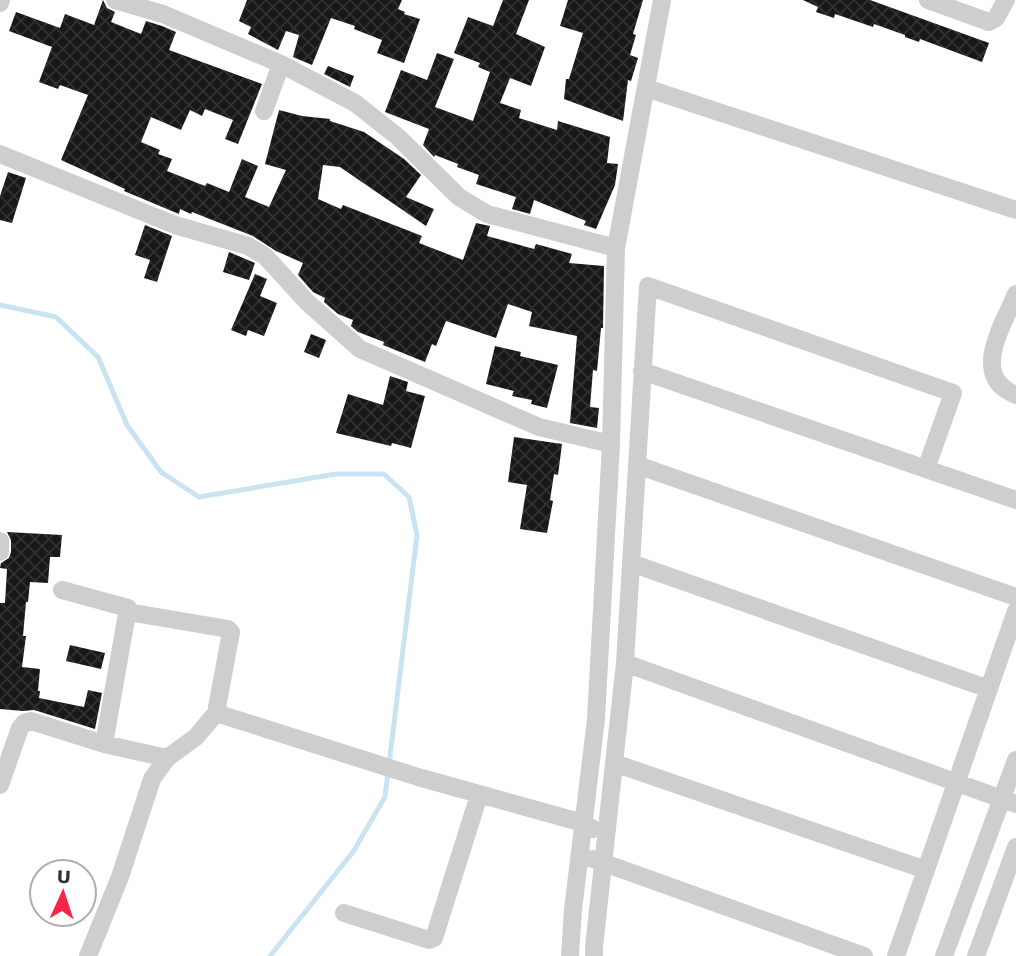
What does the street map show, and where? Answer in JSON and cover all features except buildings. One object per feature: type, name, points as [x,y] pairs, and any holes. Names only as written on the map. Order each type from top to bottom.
[{"type":"street","points":[[115,0],[163,14],[281,64],[355,103],[398,137],[459,197],[487,214],[616,248]]},
{"type":"street","points":[[570,956],[596,719],[611,444],[616,248],[662,0]]},
{"type":"street","points":[[929,0],[989,22],[996,18],[1006,0]]},
{"type":"street","points":[[264,111],[281,64]]},
{"type":"street","points":[[646,88],[1016,210]]},
{"type":"street","points":[[0,154],[175,225],[248,246],[265,256],[307,302],[360,349],[539,426],[611,444]]},
{"type":"street","points":[[594,956],[625,663],[648,286],[953,393],[926,469]]},
{"type":"street","points":[[1016,294],[991,356],[992,372],[1000,387],[1016,395]]},
{"type":"street","points":[[642,371],[1016,500]]},
{"type":"street","points":[[637,465],[1016,597]]},
{"type":"street","points":[[0,541],[0,552]]},
{"type":"street","points":[[631,563],[989,689]]},
{"type":"street","points":[[62,590],[125,605],[128,612],[104,744]]},
{"type":"street","points":[[896,956],[1016,611]]},
{"type":"street","points":[[88,956],[120,877],[152,779],[167,758],[196,737],[216,713],[231,630],[128,612]]},
{"type":"street","points":[[625,663],[1009,801]]},
{"type":"street","points":[[216,713],[367,762],[583,823],[606,836]]},
{"type":"street","points":[[0,785],[20,728],[31,721],[104,744],[167,758]]},
{"type":"street","points":[[944,956],[1009,801],[1016,760]]},
{"type":"street","points":[[614,763],[926,870]]},
{"type":"street","points":[[344,913],[429,940],[433,938],[479,795]]},
{"type":"street","points":[[976,956],[1016,847]]},
{"type":"street","points":[[579,855],[864,956]]},
{"type":"waterway","points":[[0,305],[56,317],[98,357],[127,425],[161,472],[199,497],[336,474],[384,474],[409,497],[417,535],[385,797],[353,852],[270,956]]}]
